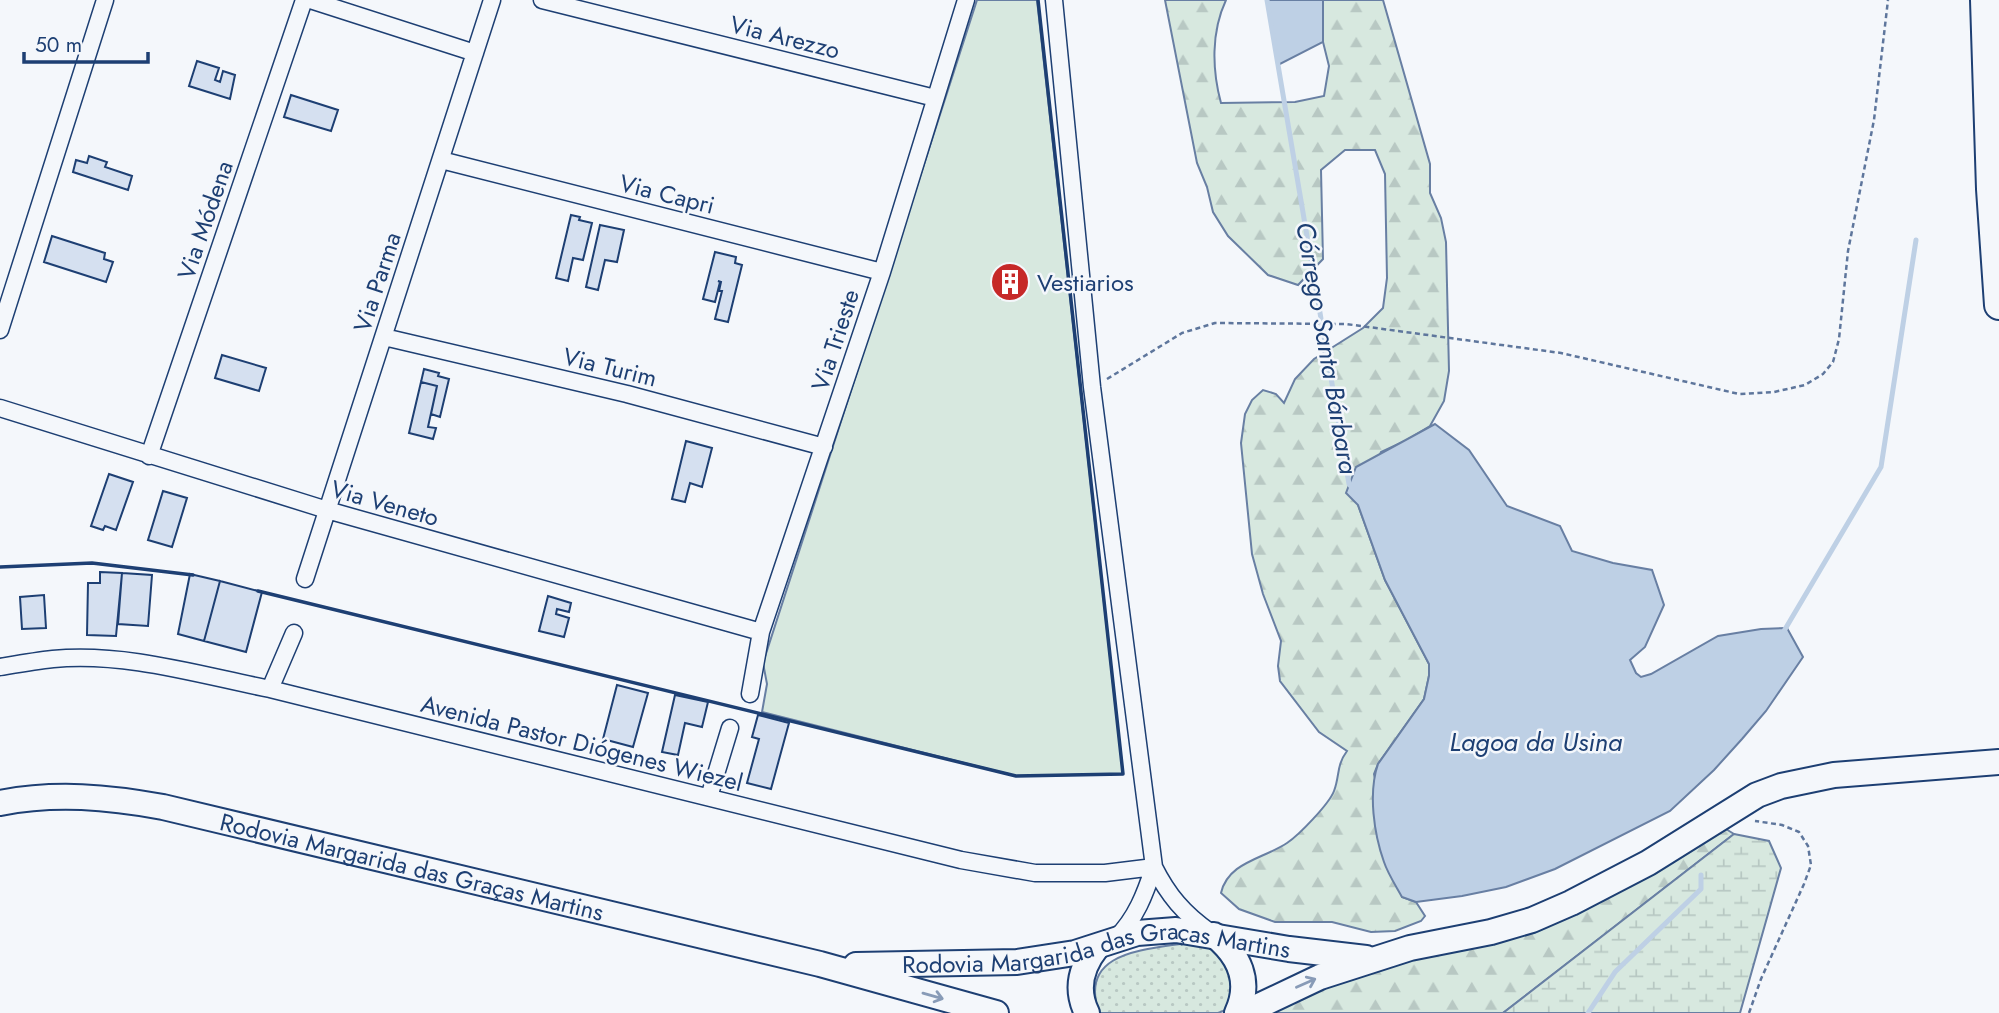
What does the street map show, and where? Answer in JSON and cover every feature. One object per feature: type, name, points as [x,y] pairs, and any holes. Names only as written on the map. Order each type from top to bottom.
[{"type":"highway","points":[[1985,0],[1991,189],[1999,305]]},
{"type":"main road","name":"Rodovia Margarida das Graças Martins","points":[[1244,1013],[1320,976],[1410,948],[1491,932],[1532,920],[1610,884],[1757,795],[1780,786],[1834,775],[1999,762]]},
{"type":"main road","name":"Rodovia Margarida das Graças Martins","points":[[1834,775],[1999,775]]},
{"type":"main road","name":"Rodovia Margarida das Graças Martins","points":[[0,803],[52,796],[84,796],[163,807],[820,964],[996,1013]]},
{"type":"main road","name":"Rodovia Margarida das Graças Martins","points":[[820,964],[1017,962],[1046,958],[1156,931],[1176,930],[1289,949],[1374,959]]},
{"type":"main road","points":[[1213,935],[1235,956],[1242,971],[1244,987],[1242,1003],[1237,1013]]},
{"type":"main road","points":[[1087,1013],[1081,997],[1082,970],[1105,944]]},
{"type":"street","points":[[0,330],[105,0]]},
{"type":"street","name":"Via Módena","points":[[149,456],[304,0]]},
{"type":"street","points":[[310,0],[475,53]]},
{"type":"street","name":"Via Parma","points":[[305,579],[492,0]]},
{"type":"street","name":"Via Arezzo","points":[[542,0],[935,98]]},
{"type":"street","name":"Via Trieste","points":[[750,694],[761,632],[882,272],[966,0]]},
{"type":"street","points":[[1054,0],[1092,387],[1154,867],[1170,896],[1190,918],[1213,935]]},
{"type":"street","name":"Via Capri","points":[[441,160],[882,272]]},
{"type":"street","name":"Via Turim","points":[[384,337],[627,394],[824,447]]},
{"type":"street","name":"Via Veneto","points":[[0,408],[327,510],[761,632]]},
{"type":"street","points":[[270,690],[293,633]]},
{"type":"street","name":"Avenida Pastor Diógenes Wiezel","points":[[0,667],[54,659],[109,659],[167,668],[270,690],[961,860],[1035,873],[1105,873],[1154,867]]},
{"type":"street","points":[[709,797],[730,728]]},
{"type":"street","points":[[1105,944],[1135,916],[1154,867]]},
{"type":"path","points":[[1092,387],[1182,334],[1215,323],[1346,324],[1561,353],[1739,394],[1774,392],[1805,385],[1823,374],[1833,362],[1839,339],[1848,251],[1874,120],[1888,0]]},
{"type":"path","points":[[1746,821],[1782,825],[1799,832],[1808,846],[1811,865],[1749,1013]]},
{"type":"green space","points":[[977,0],[1037,0],[1123,774],[1016,776],[762,712],[767,684],[763,663]]},
{"type":"green space","points":[[1165,0],[1226,0],[1221,12],[1214,51],[1221,103],[1295,102],[1324,96],[1329,66],[1323,42],[1323,0],[1383,0],[1430,164],[1430,193],[1441,218],[1446,242],[1449,371],[1444,401],[1430,426],[1381,452],[1358,505],[1385,580],[1429,664],[1424,699],[1378,764],[1374,774],[1402,897],[1416,902],[1425,916],[1421,921],[1395,931],[1371,932],[1332,922],[1275,922],[1239,909],[1221,893],[1231,874],[1248,862],[1287,843],[1320,811],[1334,791],[1347,751],[1319,732],[1280,681],[1278,666],[1281,641],[1263,594],[1252,554],[1241,443],[1245,414],[1252,400],[1263,390],[1276,394],[1284,403],[1295,379],[1314,359],[1363,328],[1383,308],[1387,278],[1385,174],[1375,150],[1345,150],[1321,170],[1323,259],[1298,285],[1268,275],[1228,236],[1213,212],[1197,163]]},
{"type":"green space","points":[[1713,821],[1734,834],[1503,1013],[1244,1013],[1491,932]]},
{"type":"green space","points":[[1734,834],[1769,841],[1781,868],[1740,1013],[1503,1013]]},
{"type":"green space","points":[[1186,943],[1216,946],[1237,975],[1226,1010],[1218,1013],[1099,1013],[1095,993],[1098,977],[1106,966],[1134,952]]},
{"type":"water","points":[[1267,0],[1323,0],[1323,42],[1278,65]]},
{"type":"water","name":"Lagoa da Usina","points":[[1435,424],[1469,450],[1507,506],[1560,526],[1572,551],[1613,563],[1652,570],[1664,605],[1645,647],[1630,660],[1641,677],[1718,636],[1761,629],[1787,628],[1803,657],[1766,711],[1742,739],[1714,770],[1670,811],[1555,869],[1506,887],[1416,902],[1402,897],[1380,851],[1375,826],[1373,788],[1378,764],[1424,699],[1429,664],[1385,580],[1358,505],[1346,493],[1356,467]]},
{"type":"building","points":[[197,61],[219,68],[215,80],[220,82],[223,71],[235,75],[230,99],[189,86]]},
{"type":"building","points":[[291,95],[338,110],[331,131],[284,117]]},
{"type":"building","points":[[89,156],[107,162],[105,167],[132,176],[128,190],[73,172],[76,160],[87,163]]},
{"type":"building","points":[[571,215],[592,223],[583,260],[573,258],[568,281],[556,278]]},
{"type":"building","points":[[600,225],[624,230],[617,262],[605,260],[598,290],[586,287]]},
{"type":"building","points":[[52,236],[105,253],[104,259],[113,262],[106,282],[44,262]]},
{"type":"building","points":[[715,252],[736,257],[735,263],[742,265],[728,322],[715,319],[722,291],[719,291],[721,282],[718,281],[720,282],[715,302],[703,299]]},
{"type":"building","name":"Vestiarios","points":[[1019,266],[1021,297],[1001,299],[999,267]]},
{"type":"building","points":[[222,355],[266,368],[259,391],[215,378]]},
{"type":"building","points":[[424,369],[449,379],[440,417],[431,414],[437,386],[421,382]]},
{"type":"building","points":[[421,382],[437,386],[428,427],[436,428],[433,439],[409,433]]},
{"type":"building","points":[[686,441],[712,448],[702,487],[690,483],[685,502],[672,499]]},
{"type":"building","points":[[109,474],[133,482],[116,530],[105,526],[103,530],[91,526]]},
{"type":"building","points":[[163,491],[187,498],[172,547],[148,540]]},
{"type":"building","points":[[100,572],[122,573],[116,636],[87,635],[88,583],[100,583]]},
{"type":"building","points":[[122,573],[152,575],[148,626],[118,624]]},
{"type":"building","points":[[190,574],[220,581],[204,641],[178,634]]},
{"type":"building","points":[[220,581],[262,592],[246,652],[204,641]]},
{"type":"building","points":[[44,595],[46,628],[22,629],[20,597]]},
{"type":"building","points":[[548,596],[571,603],[569,612],[557,609],[556,614],[569,618],[564,637],[539,631]]},
{"type":"building","points":[[617,685],[648,693],[633,747],[603,739]]},
{"type":"building","points":[[675,695],[708,702],[702,727],[685,723],[678,755],[662,752]]},
{"type":"building","points":[[758,715],[789,723],[771,789],[747,783],[759,739],[752,737]]},
{"type":"waterway","name":"Córrego Santa Bárbara","points":[[1267,0],[1349,484],[1353,489]]},
{"type":"waterway","points":[[1784,631],[1881,467],[1916,240]]},
{"type":"waterway","name":"Córrego Santa Bárbara","points":[[1588,1013],[1615,972],[1701,889],[1701,875]]},
{"type":"wall","points":[[258,591],[1016,776],[1123,774],[1038,0]]},
{"type":"wall","points":[[0,567],[92,563],[193,575]]},
{"type":"place","name":"Vestiarios","points":[[1010,282]]}]
